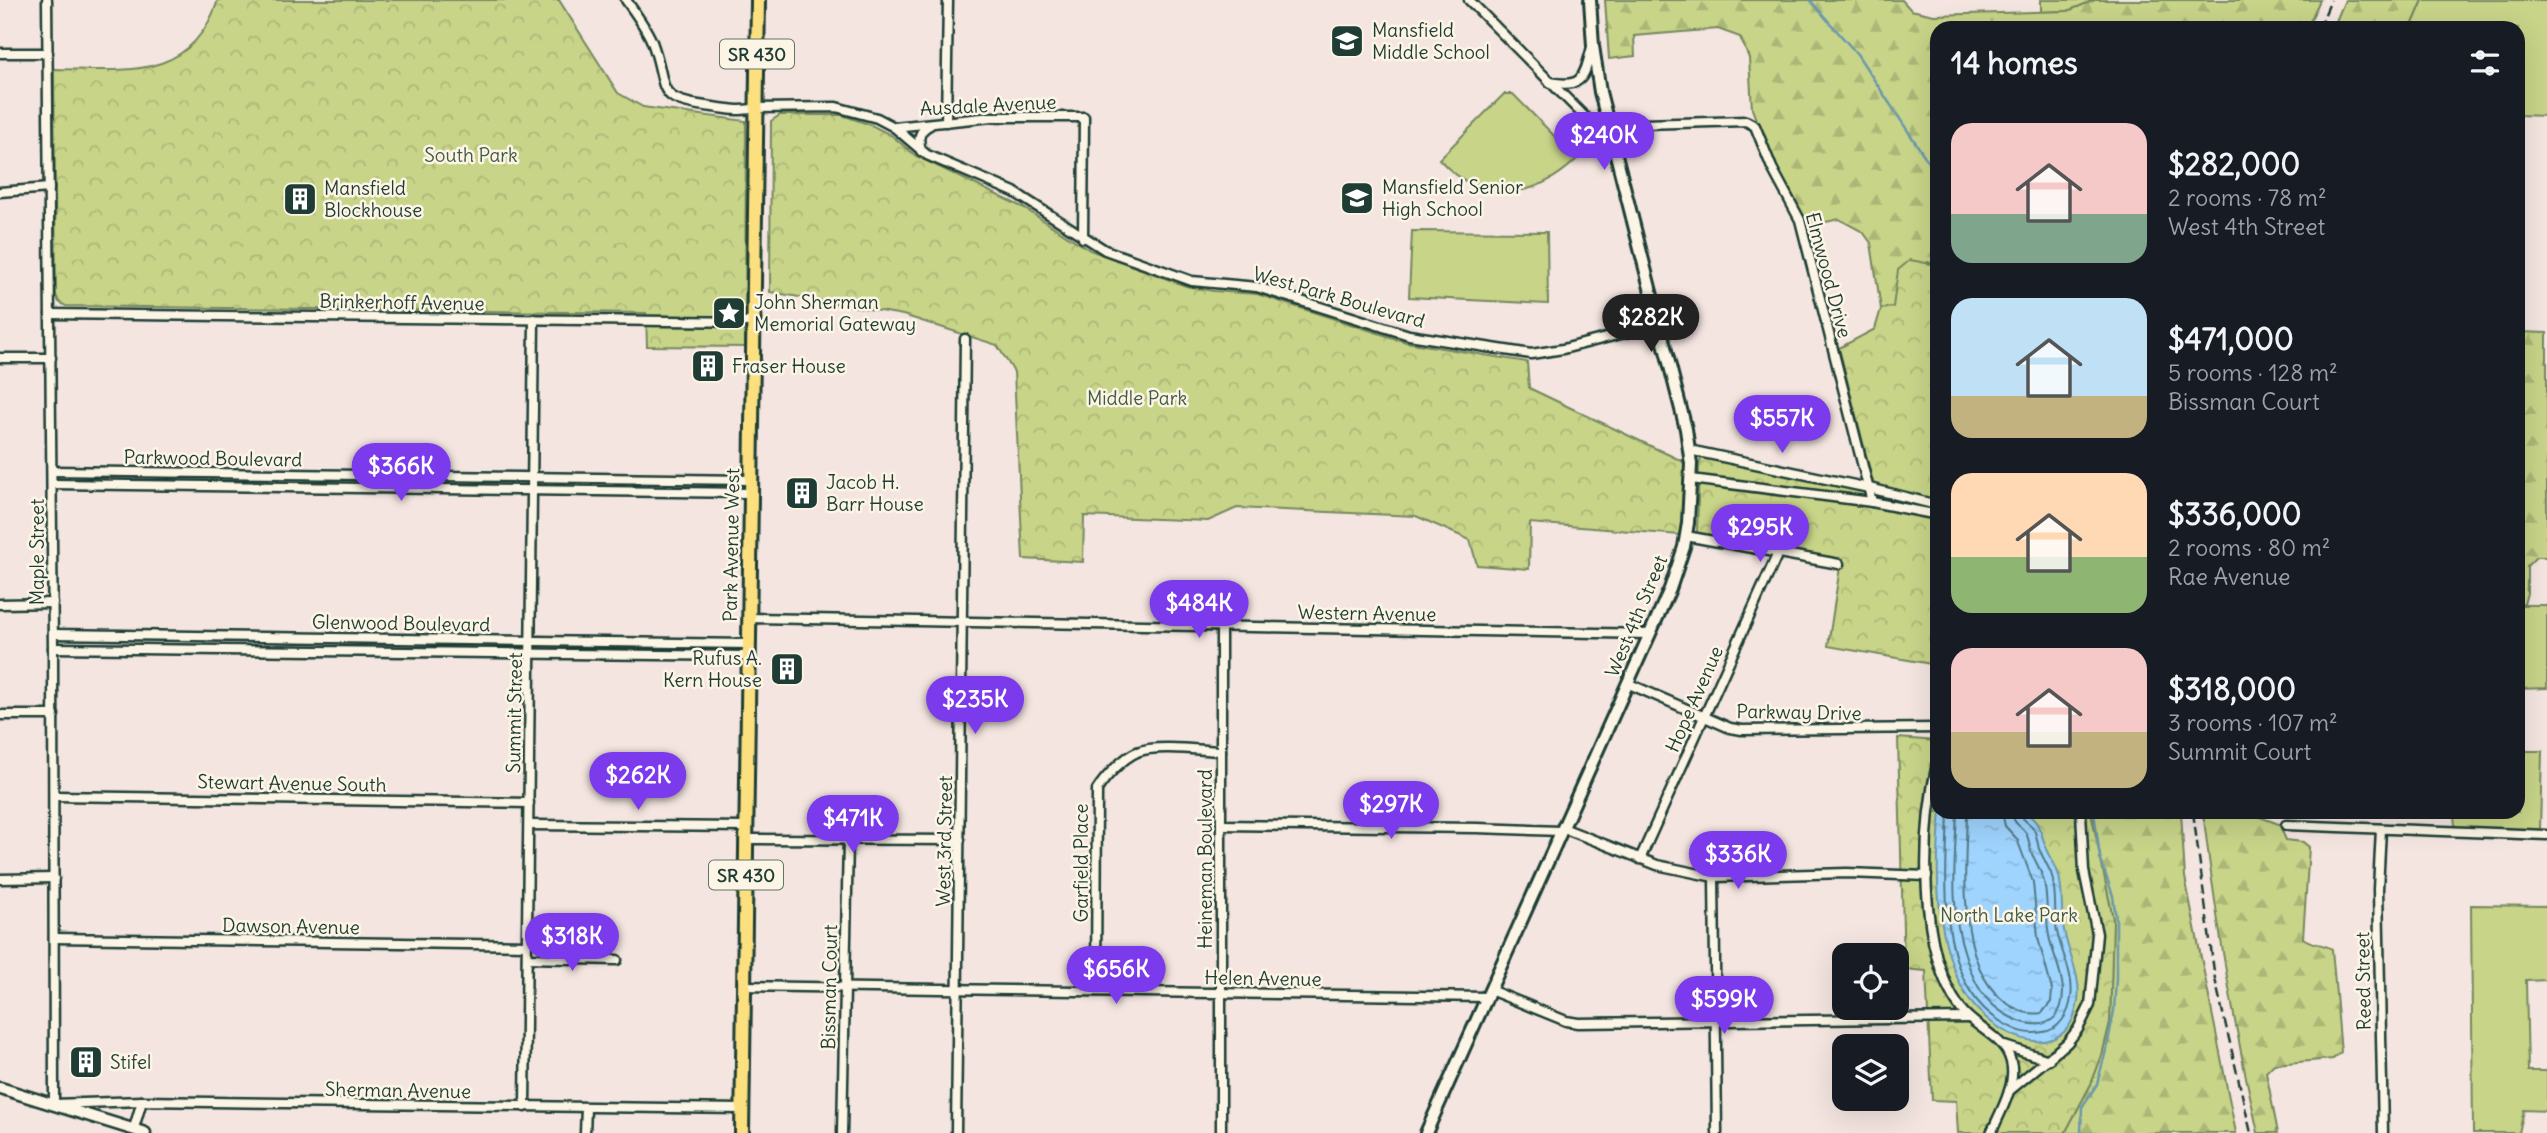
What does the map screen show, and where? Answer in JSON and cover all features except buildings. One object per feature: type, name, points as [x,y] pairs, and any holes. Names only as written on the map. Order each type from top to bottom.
[{"type":"main road","name":"Park Avenue West","points":[[742,1133],[758,0]]},
{"type":"main road","name":"West 4th Street","points":[[1426,1133],[1670,589],[1688,523],[1691,479],[1689,450],[1609,125],[1593,46],[1590,0]]},
{"type":"street","name":"Maple Street","points":[[47,0],[54,715],[54,1104]]},
{"type":"street","name":"West Park Boulevard","points":[[626,0],[650,37],[664,87],[672,98],[687,104],[744,111],[756,108],[836,107],[877,118],[894,127],[922,151],[1014,192],[1105,250],[1192,281],[1257,287],[1393,331],[1531,354],[1550,352],[1660,324]]},
{"type":"street","points":[[946,122],[948,0]]},
{"type":"street","points":[[1469,0],[1587,119],[1609,125]]},
{"type":"street","points":[[1550,82],[1566,85],[1579,81],[1584,76],[1593,46]]},
{"type":"street","points":[[0,53],[48,53]]},
{"type":"street","name":"Ausdale Avenue","points":[[894,127],[992,117],[1084,117],[1083,238]]},
{"type":"street","name":"Elmwood Drive","points":[[1609,125],[1746,121],[1755,126],[1772,169],[1800,220],[1872,502]]},
{"type":"street","points":[[922,151],[919,141],[921,131],[936,123]]},
{"type":"street","points":[[0,192],[49,188]]},
{"type":"street","name":"Brinkerhoff Avenue","points":[[50,314],[753,322]]},
{"type":"street","name":"Summit Street","points":[[526,1107],[534,319]]},
{"type":"street","name":"West 3rd Street","points":[[956,1133],[965,339]]},
{"type":"street","points":[[0,358],[51,358]]},
{"type":"street","points":[[1689,450],[1930,503]]},
{"type":"street","name":"Parkwood Boulevard","points":[[52,471],[533,478],[751,487]]},
{"type":"street","points":[[1691,479],[1872,502],[1930,513]]},
{"type":"street","points":[[52,484],[532,490],[751,487]]},
{"type":"street","points":[[1686,536],[1839,564]]},
{"type":"street","name":"Hope Avenue","points":[[1640,859],[1778,553]]},
{"type":"street","points":[[0,604],[52,603]]},
{"type":"street","name":"Western Avenue","points":[[749,618],[1650,634]]},
{"type":"street","name":"Heineman Boulevard","points":[[1221,626],[1221,1133]]},
{"type":"street","name":"Glenwood Boulevard","points":[[53,634],[531,641],[748,650]]},
{"type":"street","name":"Glenwood Boulevard","points":[[53,648],[531,655],[748,650]]},
{"type":"street","name":"Parkway Drive","points":[[1627,683],[1742,730],[1930,728]]},
{"type":"street","points":[[0,715],[54,715]]},
{"type":"street","name":"Garfield Place","points":[[1096,991],[1097,790],[1137,752],[1154,749],[1221,751]]},
{"type":"street","name":"Stewart Avenue South","points":[[54,796],[529,803]]},
{"type":"street","points":[[1930,805],[1927,823],[1927,876],[1931,924],[1939,960],[1952,994],[1968,1018],[2003,1045],[2049,1060]]},
{"type":"street","points":[[2007,1093],[2049,1060],[2078,1029],[2090,1005],[2097,934],[2084,871],[2081,819]]},
{"type":"street","points":[[2303,819],[2303,824]]},
{"type":"street","points":[[529,825],[746,833],[848,841],[960,840]]},
{"type":"street","points":[[1221,825],[1562,829],[1664,867],[1714,877],[1847,873],[1927,876]]},
{"type":"street","points":[[2286,825],[2547,835]]},
{"type":"street","name":"Reed Street","points":[[2381,829],[2378,903],[2383,1133]]},
{"type":"street","name":"Bissman Court","points":[[842,1133],[848,841]]},
{"type":"street","points":[[1714,877],[1717,1133]]},
{"type":"street","points":[[0,879],[54,878]]},
{"type":"street","name":"Dawson Avenue","points":[[54,938],[527,945]]},
{"type":"street","points":[[527,958],[617,960]]},
{"type":"street","name":"Helen Avenue","points":[[744,986],[1221,993],[1489,993],[1577,1023],[1968,1018]]},
{"type":"street","points":[[1991,1133],[2007,1093],[2012,1062],[2003,1045]]},
{"type":"street","points":[[0,1088],[145,1133]]},
{"type":"street","points":[[134,1128],[142,1101]]},
{"type":"street","name":"Sherman Avenue","points":[[54,1104],[142,1101],[742,1109]]},
{"type":"street","points":[[585,1133],[586,1108]]},
{"type":"green space","name":"South Park","points":[[218,0],[559,0],[618,93],[643,107],[746,121],[745,347],[647,346],[646,313],[66,306],[59,302],[56,295],[54,69],[130,69],[152,66],[173,58],[191,46],[206,27]]},
{"type":"green space","points":[[1605,0],[1902,0],[1911,10],[1934,15],[2068,11],[2095,0],[2320,0],[2310,21],[1930,21],[1930,263],[1893,307],[1881,309],[1871,243],[1863,232],[1839,219],[1809,226],[1805,224],[1773,164],[1752,109],[1749,58],[1740,37],[1718,29],[1634,36],[1635,56],[1609,59]]},
{"type":"green space","points":[[2041,0],[2095,0],[2068,11],[2041,12]]},
{"type":"green space","points":[[2345,0],[2423,0],[2414,21],[2336,21]]},
{"type":"green space","points":[[2423,0],[2547,0],[2547,116],[2525,115],[2525,21],[2414,21]]},
{"type":"green space","points":[[1504,94],[1513,94],[1577,159],[1560,173],[1525,190],[1507,192],[1472,184],[1455,174],[1439,159]]},
{"type":"green space","name":"Middle Park","points":[[780,115],[842,115],[871,125],[891,135],[916,156],[1022,207],[1090,250],[1186,286],[1257,294],[1406,342],[1527,362],[1529,388],[1684,462],[1684,506],[1680,535],[1530,523],[1529,569],[1477,565],[1470,540],[1416,516],[1237,508],[1208,521],[1084,516],[1083,562],[1023,559],[1014,372],[997,345],[903,315],[770,292],[771,121]]},
{"type":"green space","points":[[1412,231],[1547,232],[1548,304],[1409,297]]},
{"type":"green space","points":[[1910,260],[1930,264],[1930,664],[1828,646],[1841,560],[1697,533],[1699,466],[1704,448],[1874,486],[1839,348],[1875,329],[1881,309],[1893,307],[1898,270]]},
{"type":"green space","points":[[2525,332],[2547,333],[2547,557],[2536,557],[2527,566],[2525,600]]},
{"type":"green space","points":[[2525,605],[2547,605],[2547,688],[2525,689]]},
{"type":"green space","name":"North Lake Park","points":[[1898,738],[1930,740],[1930,819],[2092,819],[2113,919],[2110,1022],[2091,1084],[2065,1133],[1958,1133],[1956,1101],[1932,1100],[1926,971],[1909,969],[1909,943],[1903,943]]},
{"type":"green space","points":[[2525,751],[2542,751],[2540,830],[2455,828],[2454,819],[2525,819]]},
{"type":"green space","points":[[2092,819],[2181,819],[2185,877],[2236,1133],[2065,1133],[2091,1084],[2110,1022],[2113,919]]},
{"type":"green space","points":[[2204,819],[2265,819],[2279,824],[2286,840],[2303,842],[2309,847],[2303,938],[2332,949],[2341,1052],[2333,1059],[2274,1064],[2266,1072],[2278,1133],[2258,1133],[2226,973]]},
{"type":"green space","points":[[2471,905],[2547,906],[2547,980],[2526,981],[2528,1071],[2547,1071],[2547,1111],[2524,1110],[2519,1133],[2473,1133]]},
{"type":"water","points":[[1941,819],[2033,819],[2039,827],[2059,876],[2064,933],[2076,971],[2079,991],[2070,1024],[2057,1037],[2041,1041],[2022,1039],[2003,1030],[1971,1002],[1952,963],[1941,921],[1938,856]]},
{"type":"waterway","points":[[1810,0],[1857,54],[1930,164]]},
{"type":"waterway","points":[[2081,1133],[2082,1107],[2097,1084],[2107,1047],[2114,1011],[2116,978],[2116,919],[2113,896],[2100,858],[2095,819]]},
{"type":"railway","points":[[2322,21],[2331,0]]},
{"type":"railway","points":[[2194,819],[2215,979],[2251,1133]]},
{"type":"place","name":"Mansfield Middle School","points":[[1347,41]]},
{"type":"place","name":"Mansfield Senior High School","points":[[1357,198]]},
{"type":"place","name":"Mansfield Blockhouse","points":[[300,199]]},
{"type":"place","name":"John Sherman Memorial Gateway","points":[[729,313]]},
{"type":"place","name":"Fraser House","points":[[708,366]]},
{"type":"place","name":"Jacob H. Barr House","points":[[802,493]]},
{"type":"place","name":"Rufus A. Kern House","points":[[787,669]]},
{"type":"place","name":"Stifel","points":[[86,1062]]}]
